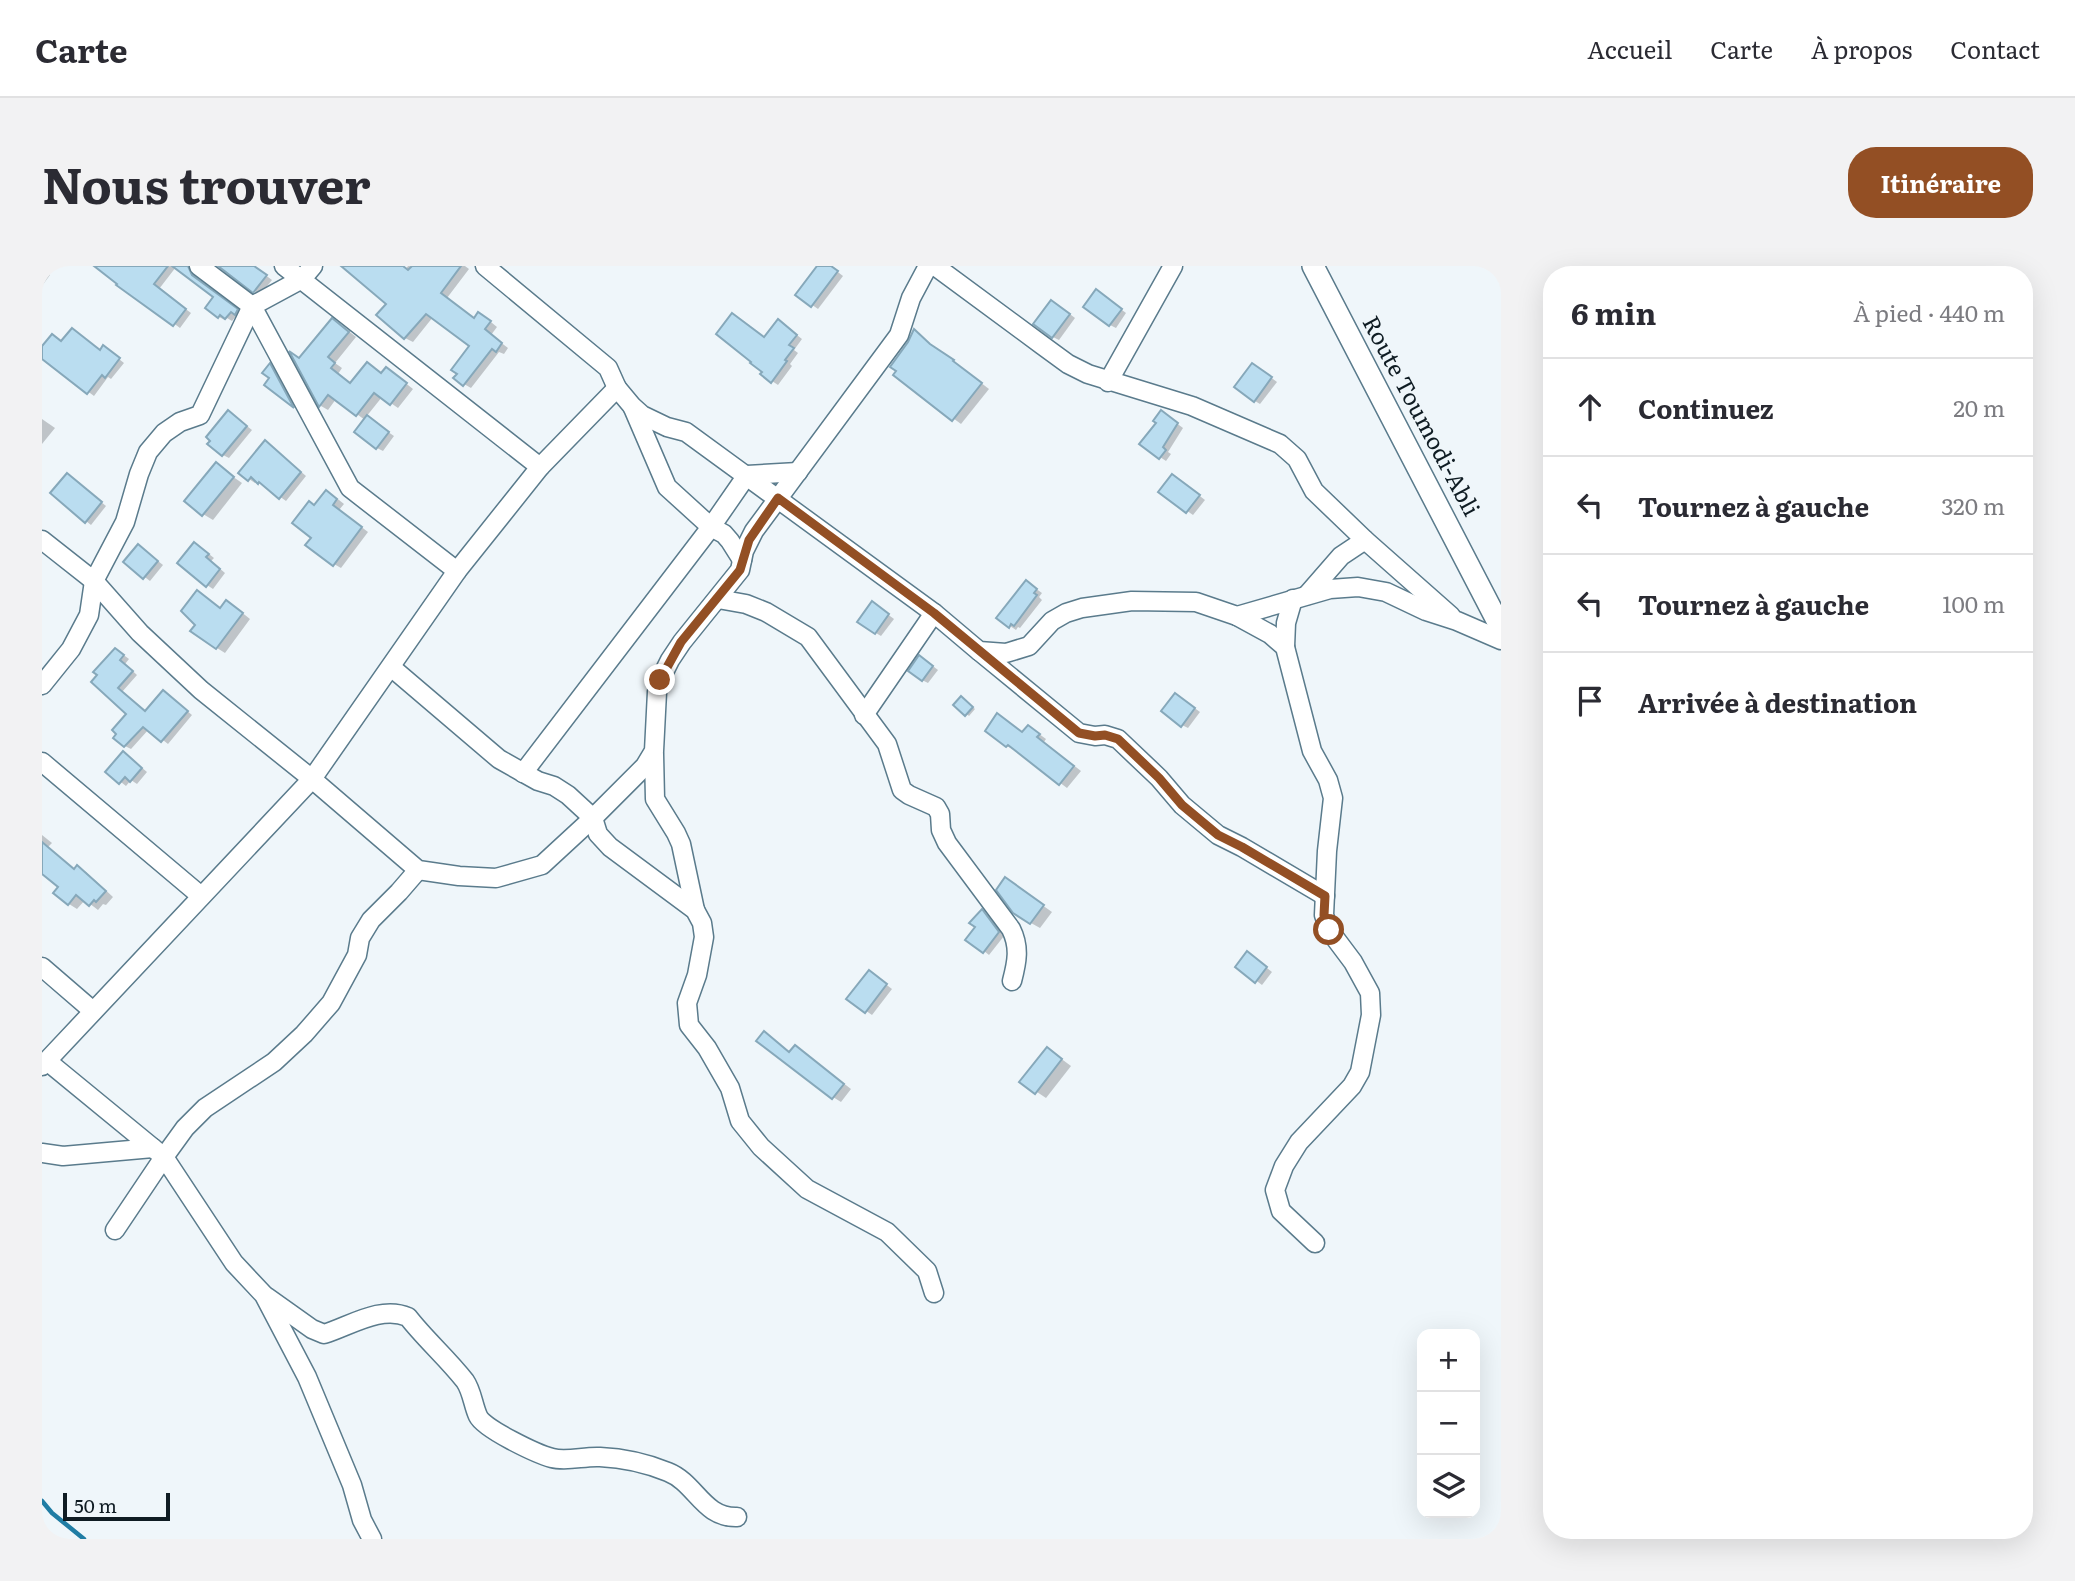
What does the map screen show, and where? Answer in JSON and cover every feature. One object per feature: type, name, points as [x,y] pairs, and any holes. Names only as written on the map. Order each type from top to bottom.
[{"type":"street","points":[[199,266],[252,306],[350,488],[457,571]]},
{"type":"street","points":[[284,266],[307,273],[540,467]]},
{"type":"street","points":[[485,266],[608,368],[617,388],[632,406],[652,421],[686,432],[747,475],[934,613],[1079,733],[1118,739],[1159,778],[1182,805],[1218,835],[1325,896]]},
{"type":"street","points":[[929,266],[911,298],[899,334],[754,531],[744,551],[740,570],[719,599],[681,642],[660,680],[654,723],[656,738],[653,776],[655,799],[681,845],[695,909],[702,923],[704,937],[697,975],[687,1003],[689,1024],[707,1048],[730,1088],[740,1121],[761,1147],[807,1189],[887,1232],[927,1271],[934,1293]]},
{"type":"street","points":[[935,266],[1068,364],[1087,374],[1192,406],[1280,444],[1297,459],[1314,491],[1457,621]]},
{"type":"street","points":[[1108,382],[1173,266]]},
{"type":"street","name":"Route Toumodi-Abli","points":[[1312,266],[1501,628]]},
{"type":"street","points":[[42,685],[71,649],[89,615],[94,581],[125,523],[148,452],[164,433],[180,422],[200,415],[252,306],[307,273]]},
{"type":"street","points":[[617,388],[540,467],[457,571],[312,779],[44,1064],[158,1152],[234,1263],[264,1295],[312,1329],[324,1334],[374,1316],[400,1313],[408,1317],[466,1383],[478,1416],[487,1427],[551,1458],[598,1457],[630,1460],[671,1473],[689,1485],[717,1515],[737,1517]]},
{"type":"street","points":[[632,406],[667,487],[730,541],[742,560]]},
{"type":"street","points":[[747,475],[798,472]]},
{"type":"street","points":[[523,773],[711,527],[747,475]]},
{"type":"street","points":[[42,540],[94,581],[140,633],[201,690],[312,779],[418,870],[496,878],[542,865],[645,766],[654,751]]},
{"type":"street","points":[[1315,1243],[1281,1211],[1275,1190],[1284,1166],[1299,1142],[1352,1086],[1360,1072],[1371,1015],[1370,993],[1353,962],[1329,930],[1324,915],[1333,798],[1331,788],[1312,751],[1284,647],[1286,623],[1300,597],[1341,556],[1365,540]]},
{"type":"street","points":[[1237,615],[1330,589],[1358,587],[1386,592],[1426,611],[1501,640]]},
{"type":"street","points":[[719,599],[746,604],[766,612],[808,637],[887,744],[902,790],[936,807],[947,843],[1011,929],[1017,942],[1017,961],[1012,981]]},
{"type":"street","points":[[979,650],[1006,653],[1029,646],[1052,621],[1066,613],[1132,601],[1196,602],[1237,615],[1270,634],[1284,647]]},
{"type":"street","points":[[864,715],[934,613]]},
{"type":"street","points":[[391,667],[499,760],[568,795],[593,818],[598,834],[610,847],[695,909]]},
{"type":"street","points":[[42,762],[201,896]]},
{"type":"street","points":[[115,1230],[158,1152],[205,1108],[274,1062],[304,1034],[331,1003],[357,956],[360,938],[371,920],[418,870]]},
{"type":"street","points":[[42,967],[93,1011]]},
{"type":"street","points":[[42,1153],[63,1156],[158,1152]]},
{"type":"street","points":[[264,1295],[307,1377],[352,1485],[362,1520],[372,1539]]},
{"type":"building","points":[[94,266],[168,266],[154,284],[186,309],[173,326]]},
{"type":"building","points":[[172,266],[188,266],[192,275],[238,309],[235,315],[231,312],[225,319],[220,315],[218,318],[205,308],[213,297]]},
{"type":"building","points":[[218,266],[254,266],[267,275],[253,293]]},
{"type":"building","points":[[341,266],[403,266],[408,270],[412,266],[461,266],[441,293],[474,318],[478,312],[491,321],[485,329],[502,343],[496,352],[492,349],[463,386],[453,378],[457,374],[451,370],[469,346],[426,314],[404,339],[376,315],[386,304]]},
{"type":"building","points":[[817,266],[831,266],[838,271],[811,307],[795,295]]},
{"type":"building","points":[[1096,289],[1122,309],[1109,326],[1083,307]]},
{"type":"building","points":[[1051,300],[1070,314],[1052,338],[1033,324]]},
{"type":"building","points":[[732,313],[764,337],[778,319],[797,335],[789,345],[794,348],[785,360],[787,361],[771,383],[751,362],[716,334]]},
{"type":"building","points":[[332,318],[349,332],[328,357],[335,363],[331,368],[350,383],[367,362],[381,373],[386,367],[407,383],[390,405],[374,393],[356,416],[328,395],[319,407],[289,351],[299,358]]},
{"type":"building","points":[[72,328],[100,350],[103,345],[120,358],[105,378],[102,375],[87,394],[42,359],[42,346],[52,334],[61,341]]},
{"type":"building","points":[[914,329],[982,383],[952,421],[893,375],[896,371],[890,367]]},
{"type":"building","points":[[270,363],[294,408],[264,385],[269,378],[262,373]]},
{"type":"building","points":[[1252,363],[1272,377],[1254,402],[1234,387]]},
{"type":"building","points":[[228,410],[247,426],[222,456],[207,444],[210,441],[206,437]]},
{"type":"building","points":[[1161,410],[1178,423],[1159,459],[1139,444],[1156,423],[1153,421]]},
{"type":"building","points":[[367,415],[389,432],[376,449],[354,432]]},
{"type":"building","points":[[265,440],[301,472],[279,499],[259,482],[258,484],[251,477],[248,481],[238,473]]},
{"type":"building","points":[[216,462],[234,477],[202,516],[184,501]]},
{"type":"building","points":[[67,473],[102,502],[85,523],[50,493]]},
{"type":"building","points":[[1172,474],[1200,495],[1186,513],[1158,492]]},
{"type":"building","points":[[326,490],[337,499],[333,505],[362,527],[333,566],[305,545],[311,538],[292,523],[309,501],[314,505]]},
{"type":"building","points":[[194,542],[209,554],[206,557],[220,569],[206,587],[177,563]]},
{"type":"building","points":[[138,544],[158,561],[143,579],[123,562]]},
{"type":"building","points":[[1026,580],[1037,589],[1034,593],[1037,595],[1014,626],[1011,624],[1009,628],[996,618]]},
{"type":"building","points":[[197,590],[220,608],[226,600],[243,613],[216,649],[190,631],[195,625],[181,611]]},
{"type":"building","points":[[872,601],[889,614],[875,634],[857,622]]},
{"type":"building","points":[[115,648],[124,655],[120,660],[133,671],[118,688],[145,711],[163,690],[188,711],[161,742],[143,727],[124,747],[113,738],[116,734],[112,730],[126,714],[91,682],[97,675],[93,672]]},
{"type":"building","points":[[919,655],[933,666],[922,681],[908,671]]},
{"type":"building","points":[[1175,693],[1195,708],[1181,727],[1161,711]]},
{"type":"building","points":[[961,696],[973,707],[965,716],[953,705]]},
{"type":"building","points":[[997,713],[1022,732],[1028,725],[1040,734],[1037,737],[1074,766],[1059,785],[1008,745],[1006,747],[985,731]]},
{"type":"building","points":[[123,751],[142,768],[130,782],[125,777],[119,784],[105,772]]},
{"type":"building","points":[[42,842],[74,869],[77,865],[106,891],[96,902],[94,900],[89,906],[76,895],[68,905],[53,893],[58,887],[42,874]]},
{"type":"building","points":[[1005,877],[1044,905],[1030,924],[1013,913],[996,890]]},
{"type":"building","points":[[982,909],[999,932],[983,953],[965,940],[975,927],[969,923]]},
{"type":"building","points":[[1247,951],[1267,967],[1255,983],[1235,967]]},
{"type":"building","points":[[869,970],[887,984],[865,1013],[846,999]]},
{"type":"building","points":[[764,1031],[789,1052],[795,1045],[844,1084],[832,1099],[756,1041]]},
{"type":"building","points":[[1047,1047],[1062,1059],[1035,1094],[1019,1082]]},
{"type":"waterway","points":[[42,1501],[52,1513],[84,1539]]},
{"type":"route","points":[[660,680],[681,642],[719,599],[740,570],[749,540],[778,498],[934,613],[1079,733],[1118,739],[1137,755],[1182,805],[1218,835],[1325,896],[1324,915],[1329,930]]}]
